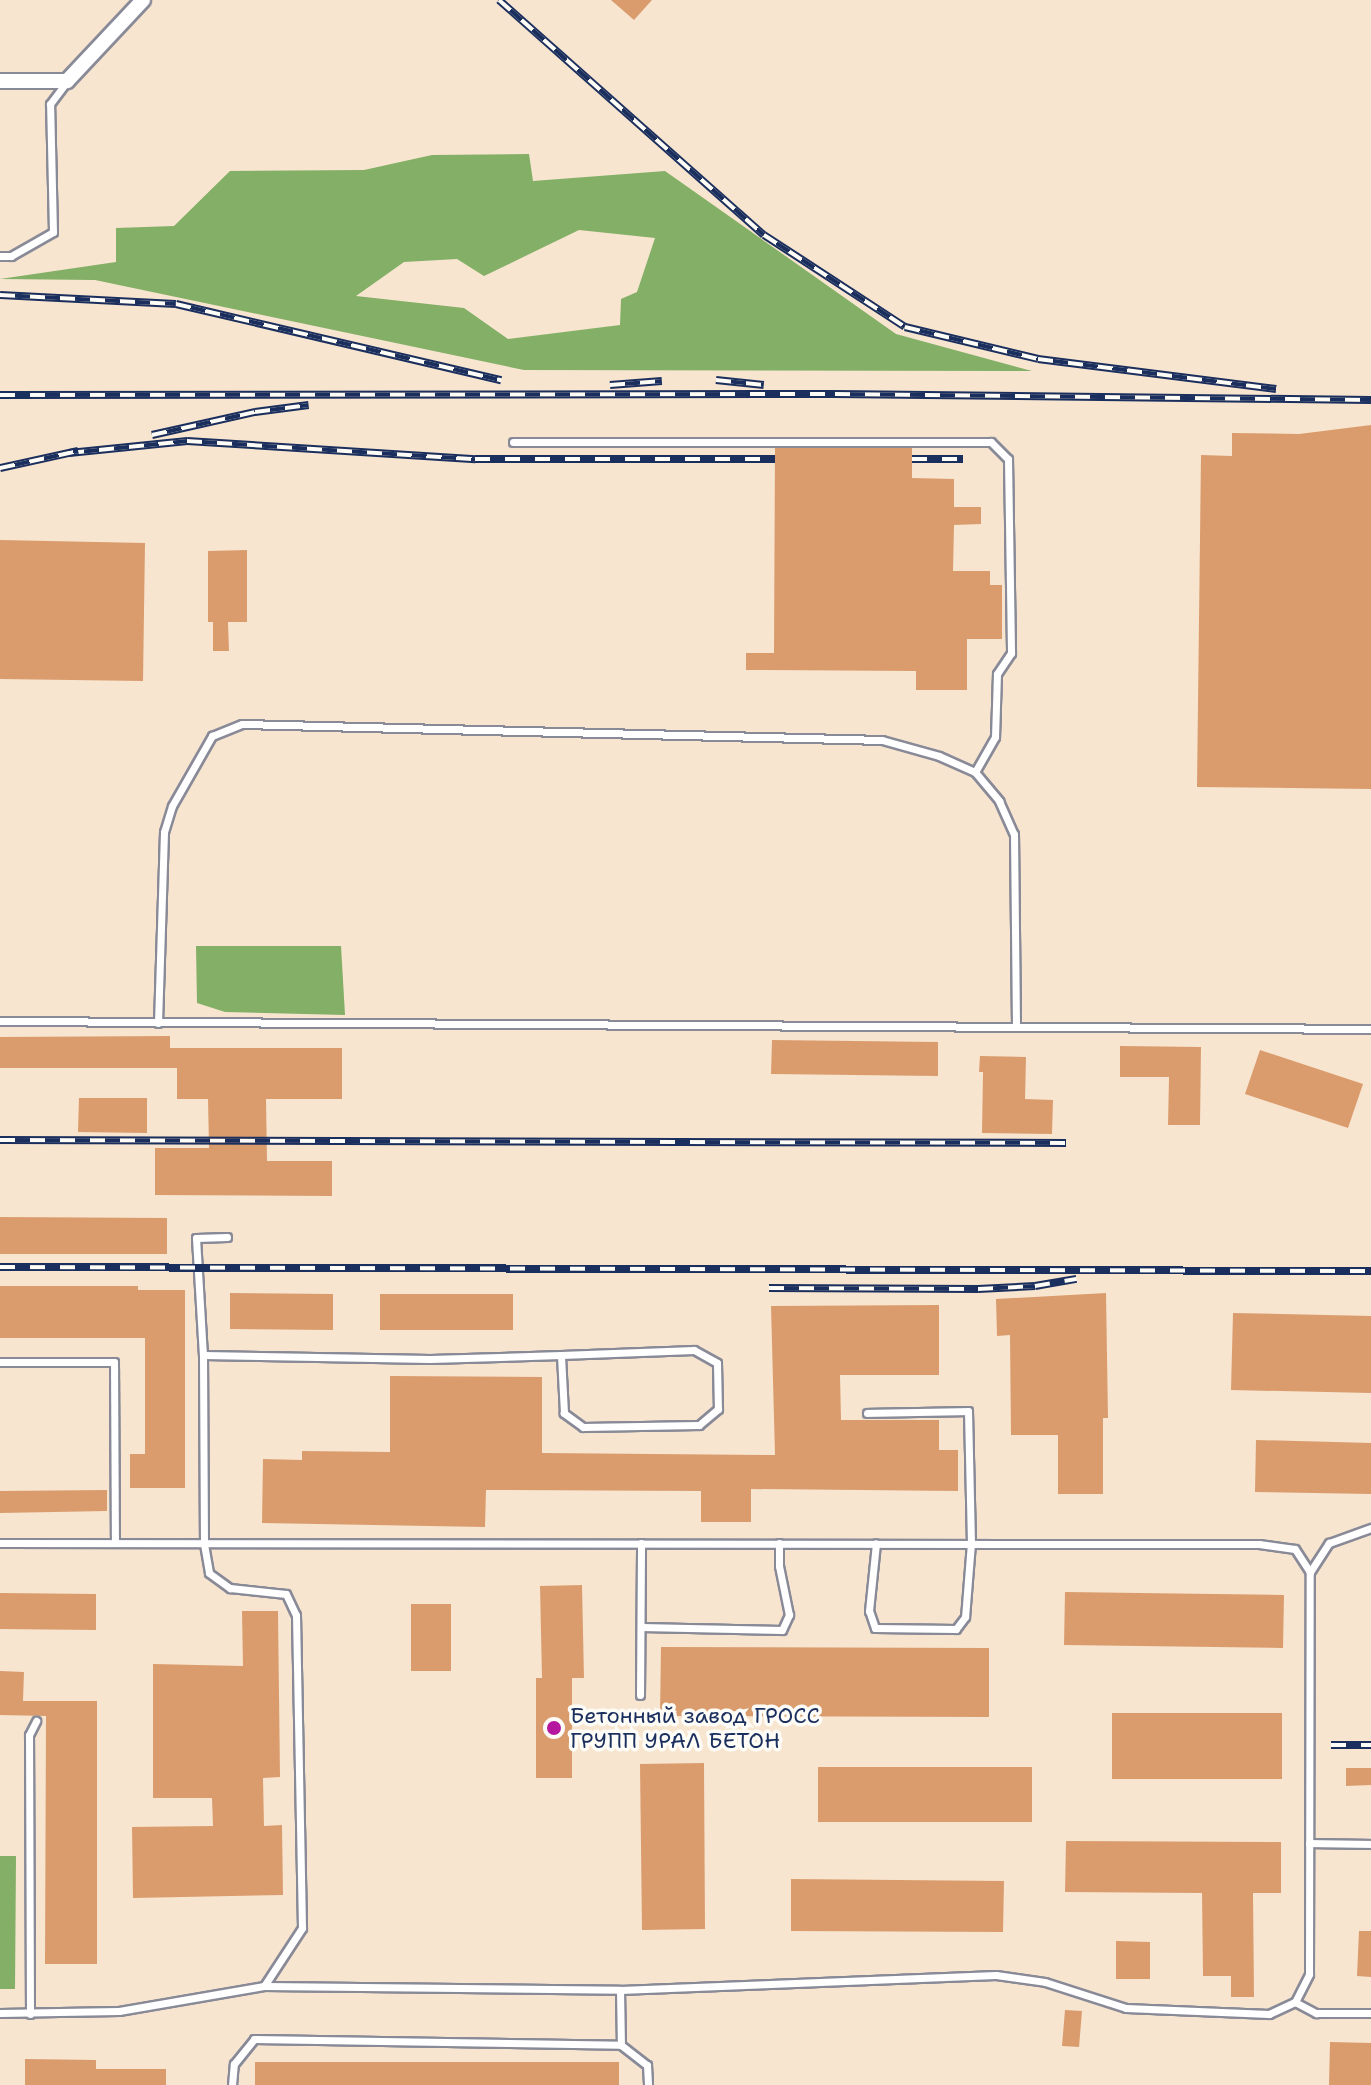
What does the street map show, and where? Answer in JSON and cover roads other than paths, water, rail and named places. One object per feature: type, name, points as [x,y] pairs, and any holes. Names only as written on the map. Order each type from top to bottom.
[{"type":"street","points":[[0,81],[67,81],[143,0]]},
{"type":"lane","points":[[0,256],[11,256],[53,232],[50,104],[67,81]]},
{"type":"lane","points":[[513,442],[991,442],[1008,459],[1011,653],[997,674],[995,737],[975,772]]},
{"type":"lane","points":[[158,1023],[164,832],[172,806],[212,736],[242,724],[882,740],[939,756],[975,772],[999,801],[1014,834],[1016,1025]]},
{"type":"lane","points":[[0,1021],[1371,1029]]},
{"type":"lane","points":[[227,1237],[196,1238],[203,1355],[204,1544],[209,1573],[230,1588],[286,1594],[296,1615],[302,1928],[264,1986]]},
{"type":"lane","points":[[203,1355],[430,1359],[694,1350],[717,1363],[718,1409],[699,1425],[583,1427],[564,1413],[561,1355]]},
{"type":"lane","points":[[0,1362],[114,1362],[115,1543]]},
{"type":"lane","points":[[867,1413],[968,1411],[971,1543],[965,1617],[956,1629],[875,1628],[869,1611],[876,1543]]},
{"type":"lane","points":[[0,2013],[119,2011],[264,1986],[620,1990],[996,1975],[1045,1982],[1126,2008],[1269,2014],[1295,2002],[1309,1974],[1310,1572],[1329,1543],[1371,1528]]},
{"type":"lane","points":[[0,1543],[1259,1544],[1295,1549],[1310,1572]]},
{"type":"lane","points":[[640,1695],[641,1543]]},
{"type":"lane","points":[[641,1627],[782,1630],[789,1615],[779,1566],[779,1543]]},
{"type":"lane","points":[[30,2014],[29,1735],[36,1721]]},
{"type":"lane","points":[[1309,1843],[1371,1844]]},
{"type":"lane","points":[[620,1990],[621,2045]]},
{"type":"lane","points":[[1295,2002],[1316,2013],[1371,2013]]},
{"type":"lane","points":[[232,2085],[234,2064],[254,2039],[621,2045],[647,2065],[648,2085]]},
{"type":"railway","points":[[499,0],[764,235],[905,327],[1038,359],[1276,389]]},
{"type":"railway","points":[[0,295],[176,304],[501,380]]},
{"type":"railway","points":[[716,380],[764,385]]},
{"type":"railway","points":[[610,385],[662,381]]},
{"type":"railway","points":[[0,395],[835,394],[1371,400]]},
{"type":"railway","points":[[152,435],[255,412],[309,405]]},
{"type":"railway","points":[[69,453],[187,441],[475,459],[775,459]]},
{"type":"railway","points":[[0,468],[78,451]]},
{"type":"railway","points":[[912,459],[963,459]]},
{"type":"railway","points":[[0,1140],[1066,1143]]},
{"type":"railway","points":[[0,1267],[1371,1271]]},
{"type":"railway","points":[[769,1288],[978,1289],[1035,1286],[1076,1279]]},
{"type":"railway","points":[[1331,1745],[1371,1745]]},
{"type":"place","name":"Бетонный завод ГРОСС ГРУПП УРАЛ БЕТОН","points":[[554,1728]]}]
